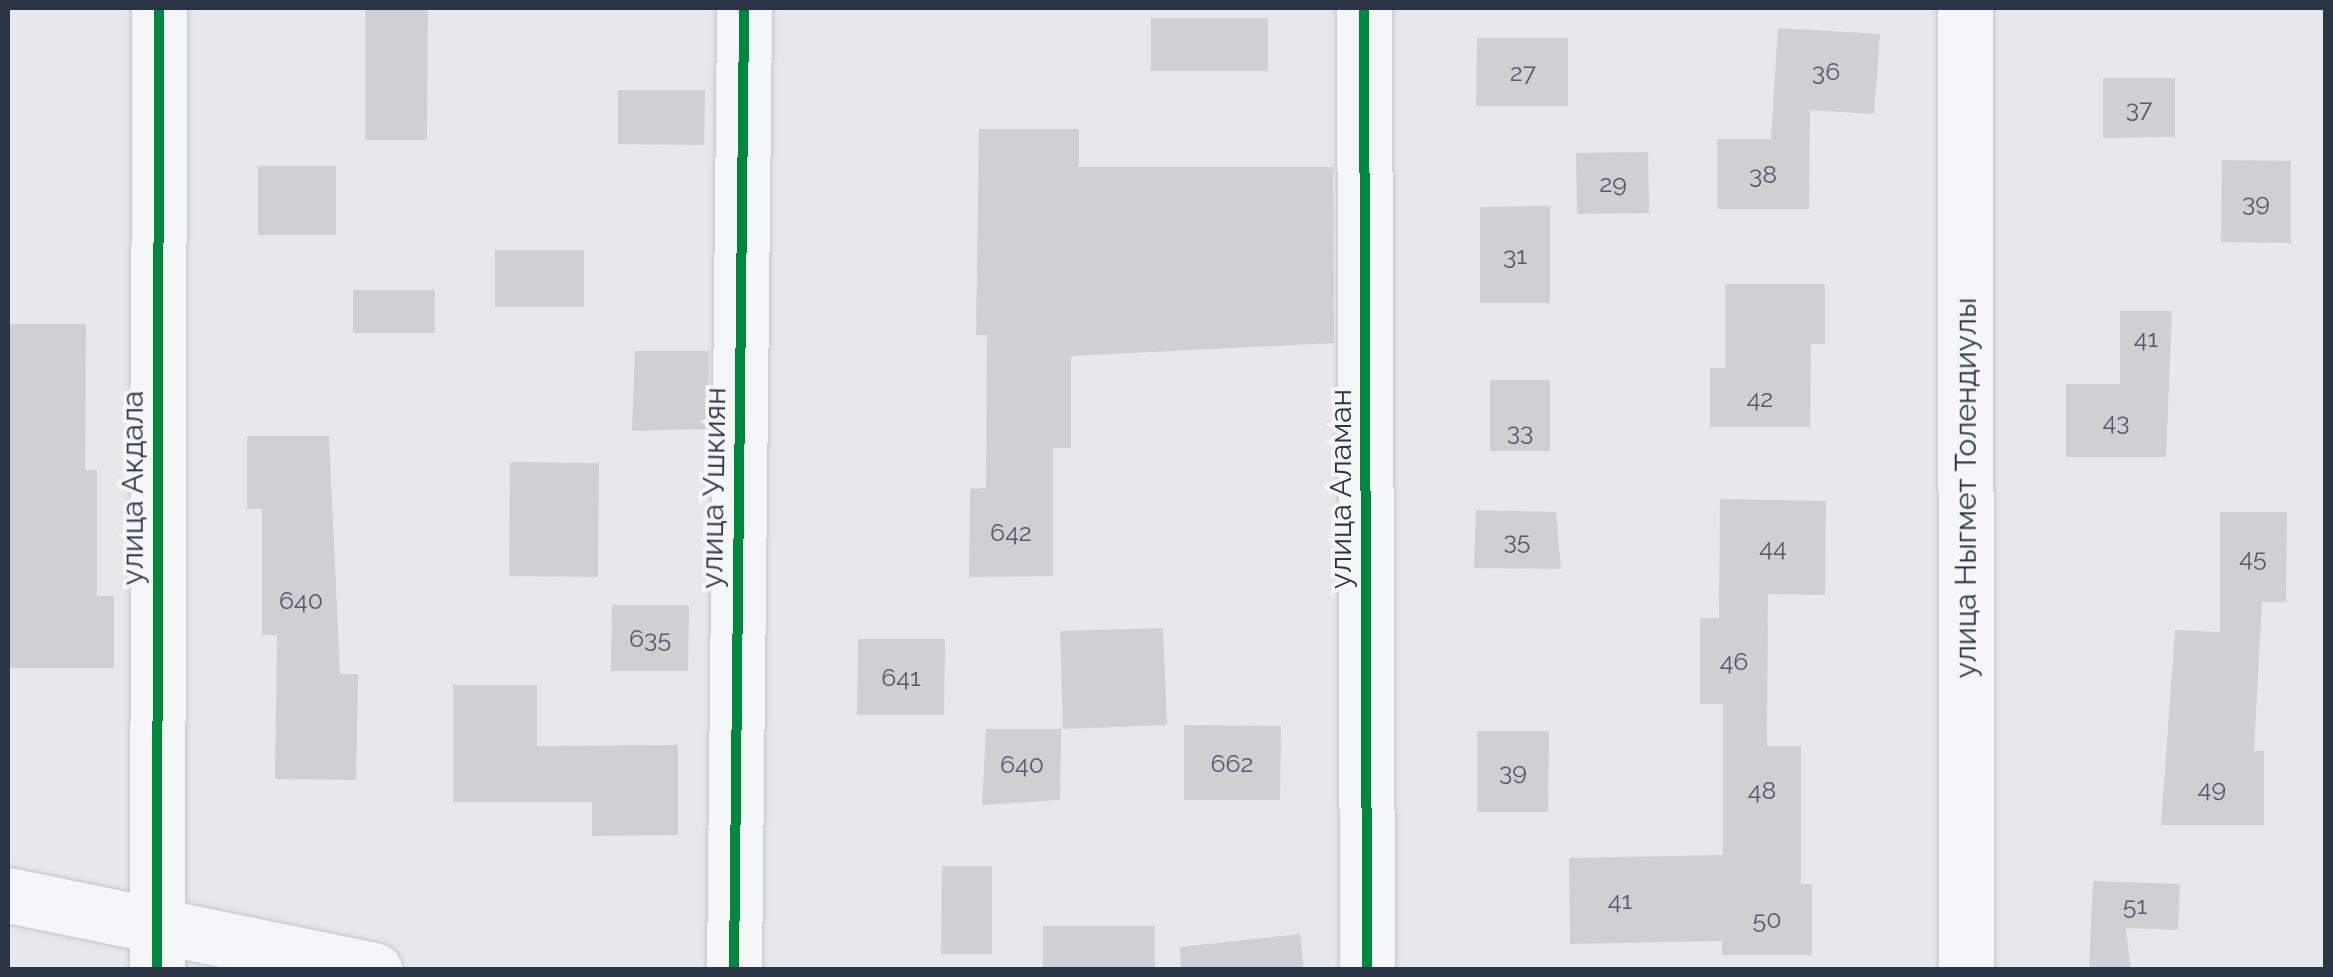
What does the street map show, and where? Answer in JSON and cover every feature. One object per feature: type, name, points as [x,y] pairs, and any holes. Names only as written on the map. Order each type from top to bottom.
[{"type":"street","name":"улица Акдала","points":[[157,949],[160,8]]},
{"type":"street","name":"улица Ушкиян","points":[[734,970],[744,8]]},
{"type":"street","name":"улица Аламан","points":[[1364,8],[1367,970]]},
{"type":"street","name":"улица Ныгмет Толендиулы","points":[[1965,8],[1966,970]]},
{"type":"street","points":[[8,895],[157,949],[374,970]]},
{"type":"building","points":[[365,8],[428,8],[427,140],[365,140]]},
{"type":"building","points":[[1151,18],[1268,18],[1268,71],[1151,71]]},
{"type":"building","points":[[1778,28],[1880,34],[1874,114],[1810,110],[1809,209],[1717,209],[1717,139],[1771,139]]},
{"type":"building","points":[[1477,38],[1568,38],[1568,106],[1476,106]]},
{"type":"building","points":[[2103,78],[2175,78],[2175,137],[2103,138]]},
{"type":"building","points":[[618,90],[705,90],[704,145],[618,144]]},
{"type":"building","points":[[979,129],[1079,129],[1079,167],[1333,167],[1334,343],[1071,356],[1071,448],[1053,448],[1053,576],[969,577],[970,489],[986,488],[987,335],[976,335]]},
{"type":"building","points":[[1648,152],[1649,213],[1577,214],[1576,153]]},
{"type":"building","points":[[2222,160],[2291,161],[2291,243],[2221,242]]},
{"type":"building","points":[[258,166],[336,166],[336,235],[258,235]]},
{"type":"building","points":[[1550,206],[1550,303],[1480,303],[1480,207]]},
{"type":"building","points":[[495,250],[584,250],[584,307],[495,307]]},
{"type":"building","points":[[1725,284],[1825,284],[1825,344],[1811,344],[1810,427],[1710,427],[1710,368],[1725,368]]},
{"type":"building","points":[[353,290],[435,290],[435,333],[353,333]]},
{"type":"building","points":[[2120,311],[2172,311],[2166,457],[2066,457],[2066,384],[2120,384]]},
{"type":"building","points":[[8,324],[86,324],[85,470],[97,470],[97,596],[114,596],[114,668],[8,668]]},
{"type":"building","points":[[635,351],[709,351],[708,429],[632,431]]},
{"type":"building","points":[[1490,380],[1550,380],[1550,451],[1490,451]]},
{"type":"building","points":[[247,436],[329,436],[340,674],[358,674],[356,780],[275,779],[277,635],[262,635],[262,509],[247,509]]},
{"type":"building","points":[[510,462],[599,463],[598,577],[509,576]]},
{"type":"building","points":[[1720,499],[1826,501],[1825,595],[1768,594],[1767,746],[1801,746],[1801,884],[1812,884],[1812,955],[1722,955],[1722,941],[1570,944],[1569,858],[1723,855],[1723,704],[1700,704],[1700,618],[1719,618]]},
{"type":"building","points":[[1476,510],[1556,512],[1561,569],[1474,568]]},
{"type":"building","points":[[2220,512],[2287,512],[2286,602],[2262,602],[2254,751],[2264,751],[2264,825],[2161,825],[2175,630],[2220,632]]},
{"type":"building","points":[[612,605],[689,605],[688,671],[611,671]]},
{"type":"building","points":[[1163,628],[1167,725],[1063,729],[1060,631]]},
{"type":"building","points":[[858,639],[945,639],[944,715],[857,715]]},
{"type":"building","points":[[453,685],[537,685],[537,746],[678,745],[678,835],[592,836],[592,802],[453,802]]},
{"type":"building","points":[[1184,725],[1281,726],[1280,800],[1184,800]]},
{"type":"building","points":[[986,729],[1061,729],[1060,800],[982,805]]},
{"type":"building","points":[[1477,731],[1549,731],[1548,812],[1477,812]]},
{"type":"building","points":[[942,866],[992,866],[992,954],[941,954]]},
{"type":"building","points":[[2093,881],[2180,884],[2178,930],[2126,928],[2131,970],[2089,970]]},
{"type":"building","points":[[1043,926],[1155,926],[1155,970],[1043,970]]},
{"type":"building","points":[[1300,934],[1304,970],[1181,970],[1180,947]]},
{"type":"cycle path","points":[[157,970],[159,8]]},
{"type":"cycle path","points":[[734,970],[744,8]]},
{"type":"cycle path","points":[[1364,8],[1367,970]]}]
